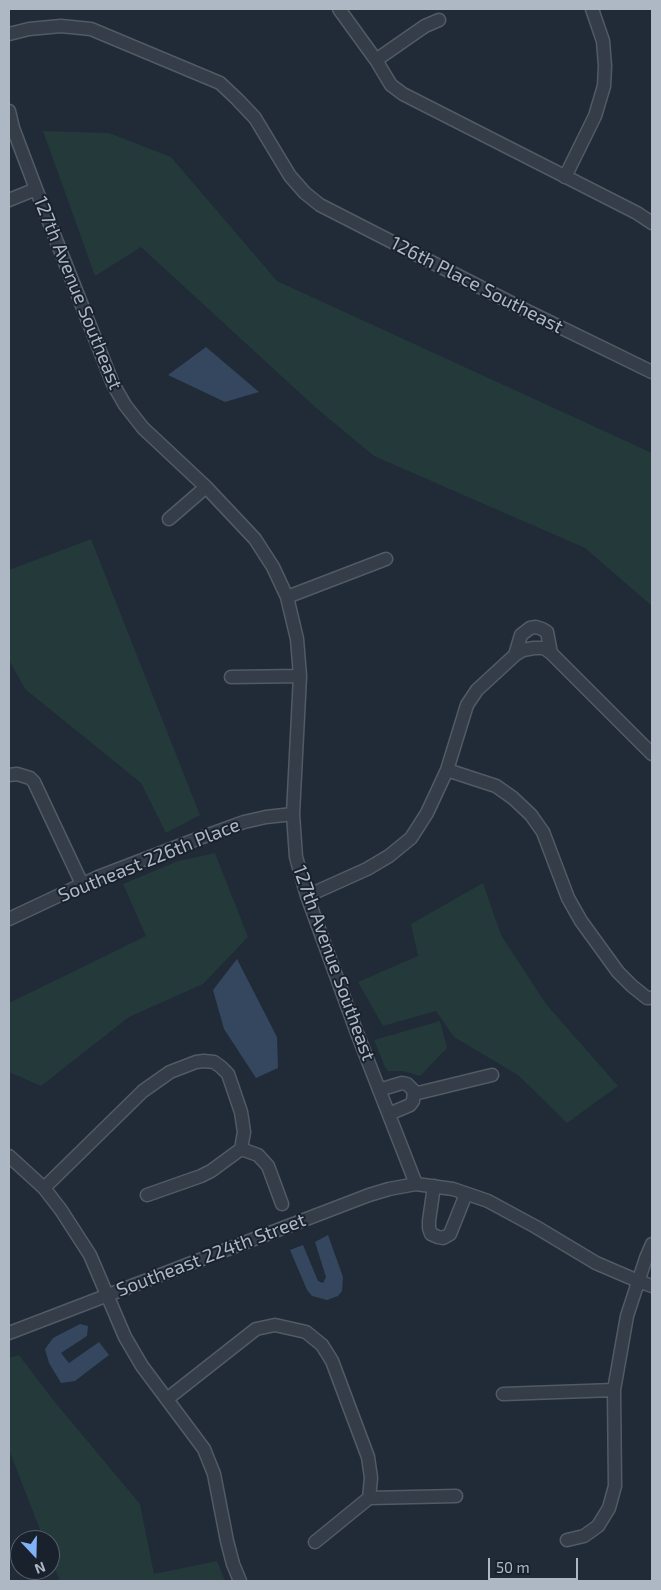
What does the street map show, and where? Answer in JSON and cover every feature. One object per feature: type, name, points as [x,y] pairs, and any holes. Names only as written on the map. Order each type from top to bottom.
[{"type":"street","points":[[339,9],[376,60],[391,85],[403,94],[637,213],[652,223]]},
{"type":"street","points":[[565,176],[595,116],[604,86],[603,41],[592,9]]},
{"type":"street","points":[[376,60],[425,26],[439,20]]},
{"type":"street","name":"126th Place Southeast","points":[[9,34],[29,28],[61,26],[91,29],[220,83],[255,118],[290,176],[305,193],[320,204],[525,310],[652,372]]},
{"type":"street","name":"127th Avenue Southeast","points":[[9,111],[13,128],[36,189],[113,384],[125,405],[143,428],[206,487],[255,539],[274,567],[287,597],[297,639],[300,676],[293,814],[296,857],[307,896],[416,1184]]},
{"type":"street","points":[[9,200],[36,189]]},
{"type":"street","points":[[169,519],[206,487]]},
{"type":"street","points":[[287,597],[386,559]]},
{"type":"street","points":[[515,655],[521,635],[530,628],[536,627],[547,632],[551,653]]},
{"type":"street","points":[[307,896],[374,865],[389,856],[411,838],[427,813],[447,770],[467,705],[477,690],[523,650],[544,648],[551,653],[652,754]]},
{"type":"street","points":[[231,677],[300,676]]},
{"type":"street","points":[[447,770],[496,786],[513,798],[531,815],[543,832],[568,898],[581,921],[618,972],[632,986],[650,998]]},
{"type":"street","points":[[9,775],[17,774],[30,778],[39,790],[82,884]]},
{"type":"street","name":"Southeast 226th Place","points":[[9,919],[82,884],[197,839],[244,822],[293,814]]},
{"type":"street","points":[[44,1188],[143,1091],[170,1072],[196,1062],[214,1062],[228,1074],[242,1112],[244,1132],[241,1149],[201,1176],[147,1194]]},
{"type":"street","points":[[414,1094],[492,1075]]},
{"type":"street","points":[[380,1090],[402,1083],[411,1087],[414,1094],[410,1105],[389,1114]]},
{"type":"street","points":[[241,1149],[258,1155],[268,1166],[282,1204]]},
{"type":"street","points":[[9,1156],[44,1188],[61,1210],[86,1248],[125,1337],[142,1366],[204,1449],[214,1474],[227,1541],[240,1581]]},
{"type":"street","name":"Southeast 224th Street","points":[[9,1333],[369,1195],[416,1184],[453,1190],[488,1201],[596,1262],[652,1286]]},
{"type":"street","points":[[434,1186],[429,1228],[431,1234],[438,1237],[443,1238],[450,1234],[466,1194]]},
{"type":"street","points":[[567,1540],[584,1536],[598,1526],[609,1508],[615,1486],[614,1390],[627,1316],[652,1244]]},
{"type":"street","points":[[167,1399],[256,1329],[275,1325],[306,1332],[322,1345],[332,1361],[368,1458],[371,1478],[369,1498]]},
{"type":"street","points":[[503,1394],[614,1390]]},
{"type":"street","points":[[315,1542],[369,1498],[456,1496]]},
{"type":"green space","points":[[43,131],[109,133],[171,157],[277,281],[652,453],[652,606],[585,548],[374,456],[315,407],[141,247],[95,276]]},
{"type":"green space","points":[[91,539],[200,815],[166,833],[141,783],[25,689],[9,660],[9,570]]},
{"type":"green space","points":[[215,853],[248,937],[203,984],[129,1017],[41,1086],[9,1072],[9,1003],[146,936],[123,884],[178,861]]},
{"type":"green space","points":[[483,883],[501,935],[546,1004],[618,1086],[567,1123],[518,1075],[454,1037],[436,1011],[383,1026],[358,982],[418,956],[411,924]]},
{"type":"green space","points":[[440,1021],[447,1048],[420,1076],[403,1071],[388,1071],[374,1040]]},
{"type":"green space","points":[[19,1355],[54,1401],[140,1504],[154,1574],[217,1561],[225,1581],[60,1581],[60,1530],[40,1530],[9,1450],[9,1358]]},
{"type":"water","points":[[206,347],[259,392],[225,402],[168,375]]},
{"type":"water","points":[[237,959],[277,1037],[278,1068],[256,1078],[224,1029],[213,990]]},
{"type":"water","points":[[328,1235],[343,1277],[342,1291],[338,1296],[327,1300],[312,1296],[307,1290],[290,1250],[303,1245],[318,1281],[323,1283],[326,1277],[315,1242]]},
{"type":"water","points":[[80,1324],[88,1326],[87,1336],[61,1353],[69,1363],[99,1342],[109,1355],[75,1381],[61,1383],[49,1363],[45,1349],[53,1338]]}]
